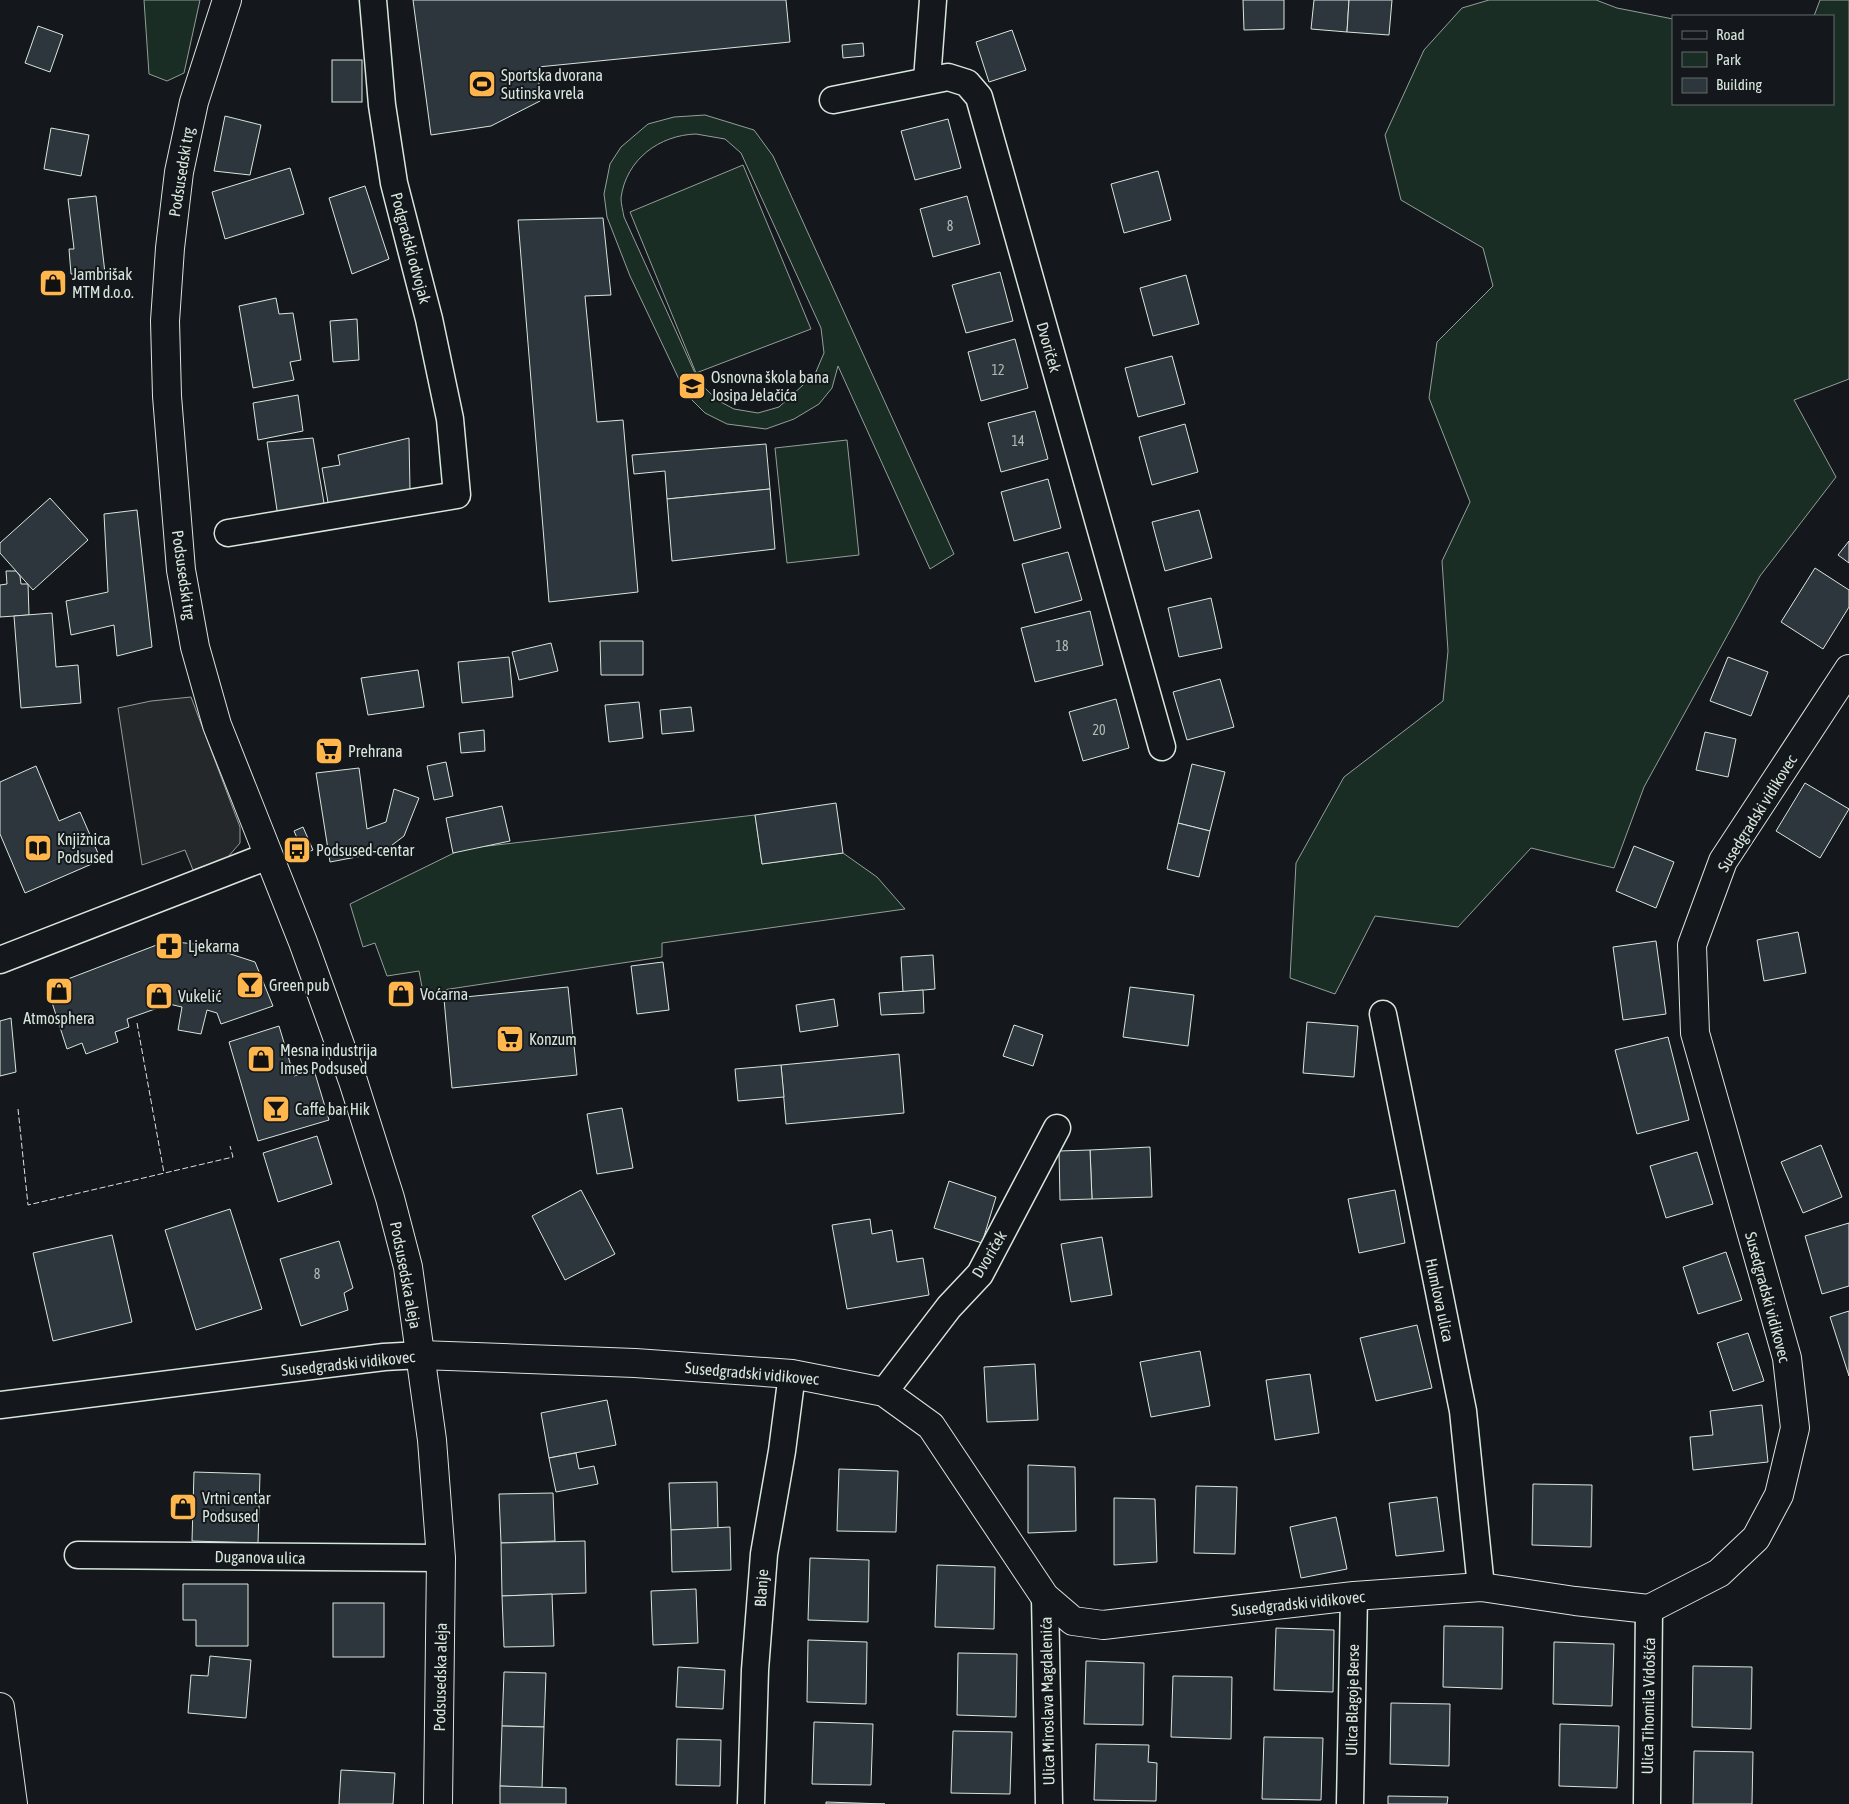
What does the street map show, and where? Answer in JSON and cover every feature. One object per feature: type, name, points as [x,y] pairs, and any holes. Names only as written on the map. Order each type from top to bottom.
[{"type":"street","name":"Podsusedski trg","points":[[227,0],[194,102],[179,172],[165,321],[167,396],[181,570],[194,647],[217,725],[268,856]]},
{"type":"street","name":"Podgradski odvojak","points":[[228,533],[457,495],[450,419],[429,319],[394,183],[382,105],[373,0]]},
{"type":"street","points":[[927,80],[933,0]]},
{"type":"street","name":"Dvoriček","points":[[833,100],[948,77],[967,84],[979,97],[1162,747]]},
{"type":"street","name":"Susedgradski vidikovec","points":[[0,1405],[384,1357],[421,1355],[625,1363],[792,1374],[884,1392],[931,1426],[1044,1598],[1073,1621],[1103,1625],[1354,1596],[1481,1587],[1575,1602],[1649,1609],[1719,1573],[1756,1538],[1779,1495],[1795,1428],[1787,1358],[1695,1033],[1692,945],[1723,861],[1849,669]]},
{"type":"street","points":[[0,960],[268,856]]},
{"type":"street","name":"Podsusedska aleja","points":[[268,856],[353,1081],[390,1198],[408,1268],[421,1355],[432,1450],[441,1558],[438,1804]]},
{"type":"street","name":"Humlova ulica","points":[[1383,1014],[1463,1411],[1481,1587]]},
{"type":"street","name":"Dvoriček","points":[[884,1392],[949,1307],[980,1274],[1057,1128]]},
{"type":"street","name":"Blanje","points":[[751,1804],[755,1670],[764,1554],[782,1451],[792,1374]]},
{"type":"street","name":"Duganova ulica","points":[[78,1555],[441,1558]]},
{"type":"street","name":"Ulica Blagoje Berse","points":[[1350,1804],[1354,1596]]},
{"type":"street","name":"Ulica Miroslava Magdalenića","points":[[1044,1598],[1049,1804]]},
{"type":"street","name":"Ulica Tihomila Vidošića","points":[[1646,1804],[1649,1609]]},
{"type":"street","points":[[0,1707],[13,1804]]},
{"type":"green space","points":[[144,0],[200,0],[184,73],[167,81],[149,74]]},
{"type":"green space","points":[[1489,0],[1596,0],[1617,8],[1672,19],[1672,105],[1834,105],[1834,15],[1814,15],[1820,0],[1849,0],[1849,379],[1794,400],[1836,477],[1760,576],[1644,787],[1614,868],[1531,848],[1458,927],[1375,916],[1335,994],[1290,978],[1296,863],[1344,777],[1443,701],[1448,651],[1442,561],[1470,502],[1429,398],[1437,342],[1493,286],[1483,248],[1401,200],[1385,135],[1424,50],[1462,8]]},
{"type":"green space","points":[[705,115],[754,130],[773,156],[954,554],[930,569],[838,366],[832,388],[819,404],[794,419],[766,429],[727,424],[705,413],[686,394],[630,276],[607,217],[604,194],[610,164],[621,147],[648,124],[674,117]],"holes":[[[696,134],[725,139],[741,153],[821,328],[824,353],[815,374],[779,407],[758,413],[734,409],[717,400],[699,382],[624,217],[621,203],[624,184],[630,172],[637,161],[658,144],[683,135]]]},
{"type":"green space","points":[[743,165],[811,329],[696,373],[630,212]]},
{"type":"green space","points":[[847,440],[859,555],[787,563],[775,448]]},
{"type":"green space","points":[[755,815],[762,864],[843,853],[877,877],[905,909],[662,943],[662,957],[423,993],[419,971],[387,976],[375,943],[363,947],[350,904],[462,849]]},
{"type":"shaded area","points":[[191,697],[240,827],[240,843],[227,858],[193,870],[185,850],[142,865],[118,708],[151,701]]},
{"type":"building","name":"Sportska dvorana Sutinska vrela","points":[[413,0],[786,0],[790,42],[538,67],[540,101],[491,126],[431,135]]},
{"type":"building","points":[[1243,0],[1284,0],[1284,29],[1244,30]]},
{"type":"building","points":[[1314,0],[1349,0],[1347,32],[1311,29]]},
{"type":"building","points":[[1349,0],[1392,0],[1389,35],[1347,32]]},
{"type":"building","points":[[38,26],[63,35],[50,72],[25,63]]},
{"type":"building","points":[[1012,30],[1026,70],[989,82],[976,42]]},
{"type":"building","points":[[863,43],[864,56],[843,58],[842,45]]},
{"type":"building","points":[[332,60],[362,60],[362,102],[332,102]]},
{"type":"building","points":[[225,116],[261,125],[250,175],[214,171]]},
{"type":"building","points":[[948,119],[961,168],[915,180],[901,131]]},
{"type":"building","points":[[51,128],[89,135],[81,176],[44,169]]},
{"type":"building","points":[[290,168],[304,214],[225,239],[212,192]]},
{"type":"building","points":[[1158,171],[1171,220],[1124,233],[1111,184]]},
{"type":"building","points":[[365,186],[389,259],[352,274],[329,198]]},
{"type":"building","points":[[96,196],[105,273],[71,274],[69,249],[74,249],[68,199]]},
{"type":"building","points":[[967,196],[980,244],[933,257],[920,209]]},
{"type":"building","points":[[603,218],[611,295],[585,296],[597,422],[623,420],[638,592],[549,602],[518,220]]},
{"type":"building","points":[[1000,272],[1013,321],[966,333],[952,285]]},
{"type":"building","points":[[1186,275],[1199,324],[1153,336],[1140,288]]},
{"type":"building","points":[[276,298],[279,314],[293,313],[301,360],[290,362],[294,380],[253,388],[239,306]]},
{"type":"building","points":[[357,319],[359,360],[333,362],[330,321]]},
{"type":"building","points":[[1015,339],[1028,388],[981,401],[968,352]]},
{"type":"building","points":[[1172,356],[1185,404],[1138,417],[1125,368]]},
{"type":"building","points":[[298,395],[303,431],[258,440],[253,403]]},
{"type":"building","points":[[1035,411],[1048,459],[1001,472],[988,423]]},
{"type":"building","points":[[1185,424],[1198,472],[1152,485],[1139,437]]},
{"type":"building","points":[[313,438],[325,509],[278,517],[267,442]]},
{"type":"building","points":[[409,438],[410,490],[329,508],[322,468],[340,465],[338,455]]},
{"type":"building","points":[[766,444],[770,489],[667,499],[665,471],[634,474],[632,455]]},
{"type":"building","points":[[1048,479],[1061,528],[1014,541],[1001,492]]},
{"type":"building","points":[[770,489],[775,549],[672,561],[667,499]]},
{"type":"building","points":[[50,498],[88,540],[33,590],[0,553],[0,543]]},
{"type":"building","points":[[137,510],[152,647],[117,656],[114,625],[71,635],[66,601],[108,592],[104,514]]},
{"type":"building","points":[[1199,510],[1212,558],[1165,571],[1152,522]]},
{"type":"building","points":[[1849,541],[1849,563],[1838,555]]},
{"type":"building","points":[[1068,552],[1082,600],[1035,613],[1022,564]]},
{"type":"building","points":[[1815,568],[1849,590],[1849,607],[1823,649],[1781,622]]},
{"type":"building","points":[[6,571],[16,571],[20,576],[21,584],[28,584],[29,615],[0,617],[0,585],[7,584]]},
{"type":"building","points":[[1211,598],[1222,648],[1179,657],[1168,608]]},
{"type":"building","points":[[1090,611],[1103,665],[1035,682],[1021,628]]},
{"type":"building","points":[[52,613],[56,667],[78,665],[81,703],[21,708],[14,616]]},
{"type":"building","points":[[600,641],[643,641],[643,675],[601,675]]},
{"type":"building","points":[[551,643],[558,671],[519,680],[512,652]]},
{"type":"building","points":[[509,657],[513,697],[462,703],[458,662]]},
{"type":"building","points":[[1728,657],[1768,672],[1751,716],[1710,701]]},
{"type":"building","points":[[418,670],[424,707],[368,715],[361,678]]},
{"type":"building","points":[[1220,679],[1234,727],[1187,740],[1173,692]]},
{"type":"building","points":[[1116,699],[1129,748],[1083,761],[1069,712]]},
{"type":"building","points":[[639,702],[643,738],[609,742],[605,705]]},
{"type":"building","points":[[691,707],[694,731],[662,734],[660,710]]},
{"type":"building","points":[[484,730],[485,751],[461,753],[459,733]]},
{"type":"building","points":[[1705,732],[1736,739],[1728,777],[1696,770]]},
{"type":"building","points":[[446,762],[453,796],[434,800],[427,766]]},
{"type":"building","points":[[1192,764],[1225,772],[1210,831],[1178,823]]},
{"type":"building","points":[[36,766],[59,821],[80,812],[101,860],[25,893],[0,834],[0,782]]},
{"type":"building","points":[[359,768],[367,829],[386,822],[394,789],[419,798],[404,836],[383,852],[330,862],[316,773]]},
{"type":"building","points":[[1805,783],[1849,809],[1820,858],[1776,831]]},
{"type":"building","points":[[836,803],[843,853],[762,864],[755,815]]},
{"type":"building","points":[[502,806],[510,841],[453,853],[446,818]]},
{"type":"building","points":[[1178,823],[1210,831],[1199,877],[1167,869]]},
{"type":"building","points":[[303,827],[313,850],[304,854],[294,831]]},
{"type":"building","points":[[1634,846],[1674,862],[1656,908],[1616,891]]},
{"type":"building","points":[[1798,932],[1806,973],[1764,981],[1757,940]]},
{"type":"building","name":"Vukelić","points":[[167,941],[203,945],[255,962],[273,1006],[221,1024],[217,1013],[207,1010],[201,1034],[178,1030],[182,1007],[169,1004],[127,1019],[129,1027],[115,1032],[118,1042],[86,1054],[82,1043],[67,1049],[47,987]]},
{"type":"building","points":[[1656,941],[1666,1014],[1623,1020],[1613,947]]},
{"type":"building","points":[[933,955],[935,989],[903,992],[901,957]]},
{"type":"building","points":[[663,962],[669,1010],[637,1014],[631,966]]},
{"type":"building","name":"Konzum","points":[[568,987],[577,1075],[452,1088],[444,999]]},
{"type":"building","points":[[1130,987],[1194,995],[1188,1046],[1123,1037]]},
{"type":"building","points":[[923,990],[924,1013],[881,1015],[879,993]]},
{"type":"building","points":[[834,999],[838,1026],[800,1032],[796,1005]]},
{"type":"building","points":[[11,1018],[16,1072],[0,1076],[0,1021]]},
{"type":"building","points":[[1307,1022],[1358,1026],[1354,1077],[1303,1073]]},
{"type":"building","points":[[1014,1025],[1043,1035],[1033,1066],[1003,1056]]},
{"type":"building","points":[[279,1026],[294,1076],[314,1070],[329,1120],[258,1141],[229,1042]]},
{"type":"building","points":[[1668,1037],[1689,1120],[1637,1134],[1615,1050]]},
{"type":"building","points":[[899,1054],[904,1113],[786,1124],[781,1065]]},
{"type":"building","points":[[781,1065],[784,1097],[738,1101],[735,1069]]},
{"type":"building","points":[[622,1108],[633,1168],[597,1174],[587,1114]]},
{"type":"building","points":[[317,1136],[332,1184],[278,1202],[263,1153]]},
{"type":"building","points":[[1821,1145],[1842,1197],[1803,1213],[1781,1162]]},
{"type":"building","points":[[1150,1147],[1152,1197],[1092,1199],[1090,1150]]},
{"type":"building","points":[[1090,1150],[1092,1199],[1060,1200],[1059,1151]]},
{"type":"building","points":[[1697,1152],[1713,1204],[1666,1218],[1650,1166]]},
{"type":"building","points":[[949,1181],[996,1197],[982,1243],[934,1228]]},
{"type":"building","points":[[581,1190],[615,1254],[565,1280],[532,1216]]},
{"type":"building","points":[[1395,1190],[1405,1243],[1359,1253],[1348,1199]]},
{"type":"building","points":[[230,1209],[262,1309],[196,1330],[165,1230]]},
{"type":"building","points":[[870,1219],[872,1234],[892,1230],[897,1262],[923,1258],[929,1295],[847,1309],[832,1225]]},
{"type":"building","points":[[1849,1223],[1849,1286],[1822,1294],[1805,1236]]},
{"type":"building","points":[[112,1235],[132,1322],[53,1341],[33,1253]]},
{"type":"building","points":[[1102,1237],[1112,1295],[1071,1302],[1061,1244]]},
{"type":"building","points":[[339,1241],[353,1288],[344,1293],[348,1310],[301,1326],[280,1259]]},
{"type":"building","points":[[1726,1252],[1742,1300],[1698,1314],[1683,1267]]},
{"type":"building","points":[[1849,1311],[1849,1376],[1830,1317]]},
{"type":"building","points":[[1417,1325],[1432,1388],[1376,1401],[1360,1338]]},
{"type":"building","points":[[1748,1333],[1764,1381],[1733,1391],[1717,1343]]},
{"type":"building","points":[[1200,1351],[1210,1406],[1151,1417],[1140,1362]]},
{"type":"building","points":[[1035,1364],[1038,1420],[987,1422],[984,1367]]},
{"type":"building","points":[[1310,1374],[1319,1433],[1275,1440],[1266,1380]]},
{"type":"building","points":[[607,1400],[616,1445],[549,1458],[541,1413]]},
{"type":"building","points":[[1762,1405],[1768,1462],[1693,1470],[1690,1437],[1713,1435],[1710,1411]]},
{"type":"building","points":[[576,1453],[579,1469],[594,1466],[598,1484],[556,1492],[549,1458]]},
{"type":"building","points":[[1028,1465],[1075,1467],[1076,1531],[1028,1533]]},
{"type":"building","points":[[839,1469],[898,1471],[896,1532],[837,1531]]},
{"type":"building","points":[[194,1472],[260,1474],[258,1543],[192,1541]]},
{"type":"building","points":[[717,1482],[718,1528],[671,1530],[669,1483]]},
{"type":"building","points":[[1533,1484],[1592,1485],[1591,1547],[1532,1545]]},
{"type":"building","points":[[1196,1486],[1237,1487],[1235,1554],[1194,1553]]},
{"type":"building","points":[[553,1493],[555,1541],[501,1543],[499,1494]]},
{"type":"building","points":[[1437,1497],[1444,1551],[1396,1556],[1389,1503]]},
{"type":"building","points":[[1114,1498],[1155,1499],[1157,1562],[1114,1565]]},
{"type":"building","points":[[1336,1517],[1347,1569],[1301,1578],[1290,1527]]},
{"type":"building","points":[[730,1527],[731,1570],[672,1572],[671,1530]]},
{"type":"building","points":[[585,1541],[586,1593],[502,1596],[501,1543]]},
{"type":"building","points":[[810,1558],[869,1560],[868,1622],[808,1620]]},
{"type":"building","points":[[937,1565],[995,1567],[994,1629],[935,1627]]},
{"type":"building","points":[[183,1584],[248,1584],[248,1646],[196,1646],[196,1620],[183,1620]]},
{"type":"building","points":[[696,1589],[698,1643],[653,1645],[651,1591]]},
{"type":"building","points":[[552,1594],[554,1646],[504,1647],[502,1596]]},
{"type":"building","points":[[333,1603],[384,1603],[384,1657],[333,1657]]},
{"type":"building","points":[[1444,1626],[1503,1627],[1502,1689],[1443,1687]]},
{"type":"building","points":[[1276,1628],[1334,1630],[1333,1692],[1274,1690]]},
{"type":"building","points":[[808,1640],[867,1642],[866,1704],[807,1702]]},
{"type":"building","points":[[1554,1642],[1614,1644],[1612,1706],[1553,1704]]},
{"type":"building","points":[[958,1653],[1017,1654],[1016,1717],[957,1715]]},
{"type":"building","points":[[210,1656],[251,1660],[246,1718],[188,1713],[191,1675],[208,1676]]},
{"type":"building","points":[[1086,1661],[1144,1663],[1143,1725],[1084,1724]]},
{"type":"building","points":[[1693,1666],[1752,1667],[1751,1729],[1692,1727]]},
{"type":"building","points":[[678,1667],[725,1670],[723,1709],[676,1707]]},
{"type":"building","points":[[504,1672],[546,1673],[544,1727],[502,1726]]},
{"type":"building","points":[[1173,1676],[1232,1677],[1231,1739],[1171,1737]]},
{"type":"building","points":[[1391,1703],[1450,1704],[1449,1766],[1390,1764]]},
{"type":"building","points":[[814,1722],[873,1724],[871,1785],[812,1784]]},
{"type":"building","points":[[1560,1724],[1619,1726],[1617,1788],[1559,1786]]},
{"type":"building","points":[[502,1726],[544,1727],[542,1788],[500,1786]]},
{"type":"building","points":[[953,1731],[1012,1732],[1010,1794],[951,1793]]},
{"type":"building","points":[[1264,1737],[1323,1738],[1321,1800],[1262,1799]]},
{"type":"building","points":[[677,1739],[721,1740],[720,1786],[676,1785]]},
{"type":"building","points":[[1096,1744],[1149,1745],[1148,1762],[1157,1763],[1156,1801],[1094,1800]]},
{"type":"building","points":[[1694,1751],[1753,1752],[1752,1804],[1693,1804]]},
{"type":"building","points":[[341,1770],[395,1773],[393,1804],[339,1804]]},
{"type":"building","points":[[500,1786],[566,1788],[566,1804],[500,1804]]},
{"type":"building","points":[[1388,1796],[1448,1797],[1447,1804],[1388,1804]]},
{"type":"building","points":[[826,1802],[885,1804],[826,1804]]},
{"type":"fence","points":[[137,1023],[164,1173]]},
{"type":"fence","points":[[18,1109],[28,1205],[233,1157],[230,1146]]},
{"type":"place","name":"Sportska dvorana Sutinska vrela","points":[[482,84]]},
{"type":"place","name":"Jambrišak MTM d.o.o.","points":[[53,283]]},
{"type":"place","name":"Osnovna škola bana Josipa Jelačića","points":[[692,386]]},
{"type":"place","name":"Prehrana","points":[[329,751]]},
{"type":"place","name":"Knjižnica Podsused","points":[[38,848]]},
{"type":"place","name":"Podsused-centar","points":[[297,850]]},
{"type":"place","name":"Ljekarna","points":[[169,946]]},
{"type":"place","name":"Green pub","points":[[250,985]]},
{"type":"place","name":"Atmosphera","points":[[59,991]]},
{"type":"place","name":"Voćarna","points":[[401,994]]},
{"type":"place","name":"Vukelić","points":[[159,996]]},
{"type":"place","name":"Konzum","points":[[510,1039]]},
{"type":"place","name":"Mesna industrija Imes Podsused","points":[[261,1059]]},
{"type":"place","name":"Caffe bar Hik","points":[[276,1109]]},
{"type":"place","name":"Vrtni centar Podsused","points":[[183,1507]]}]
